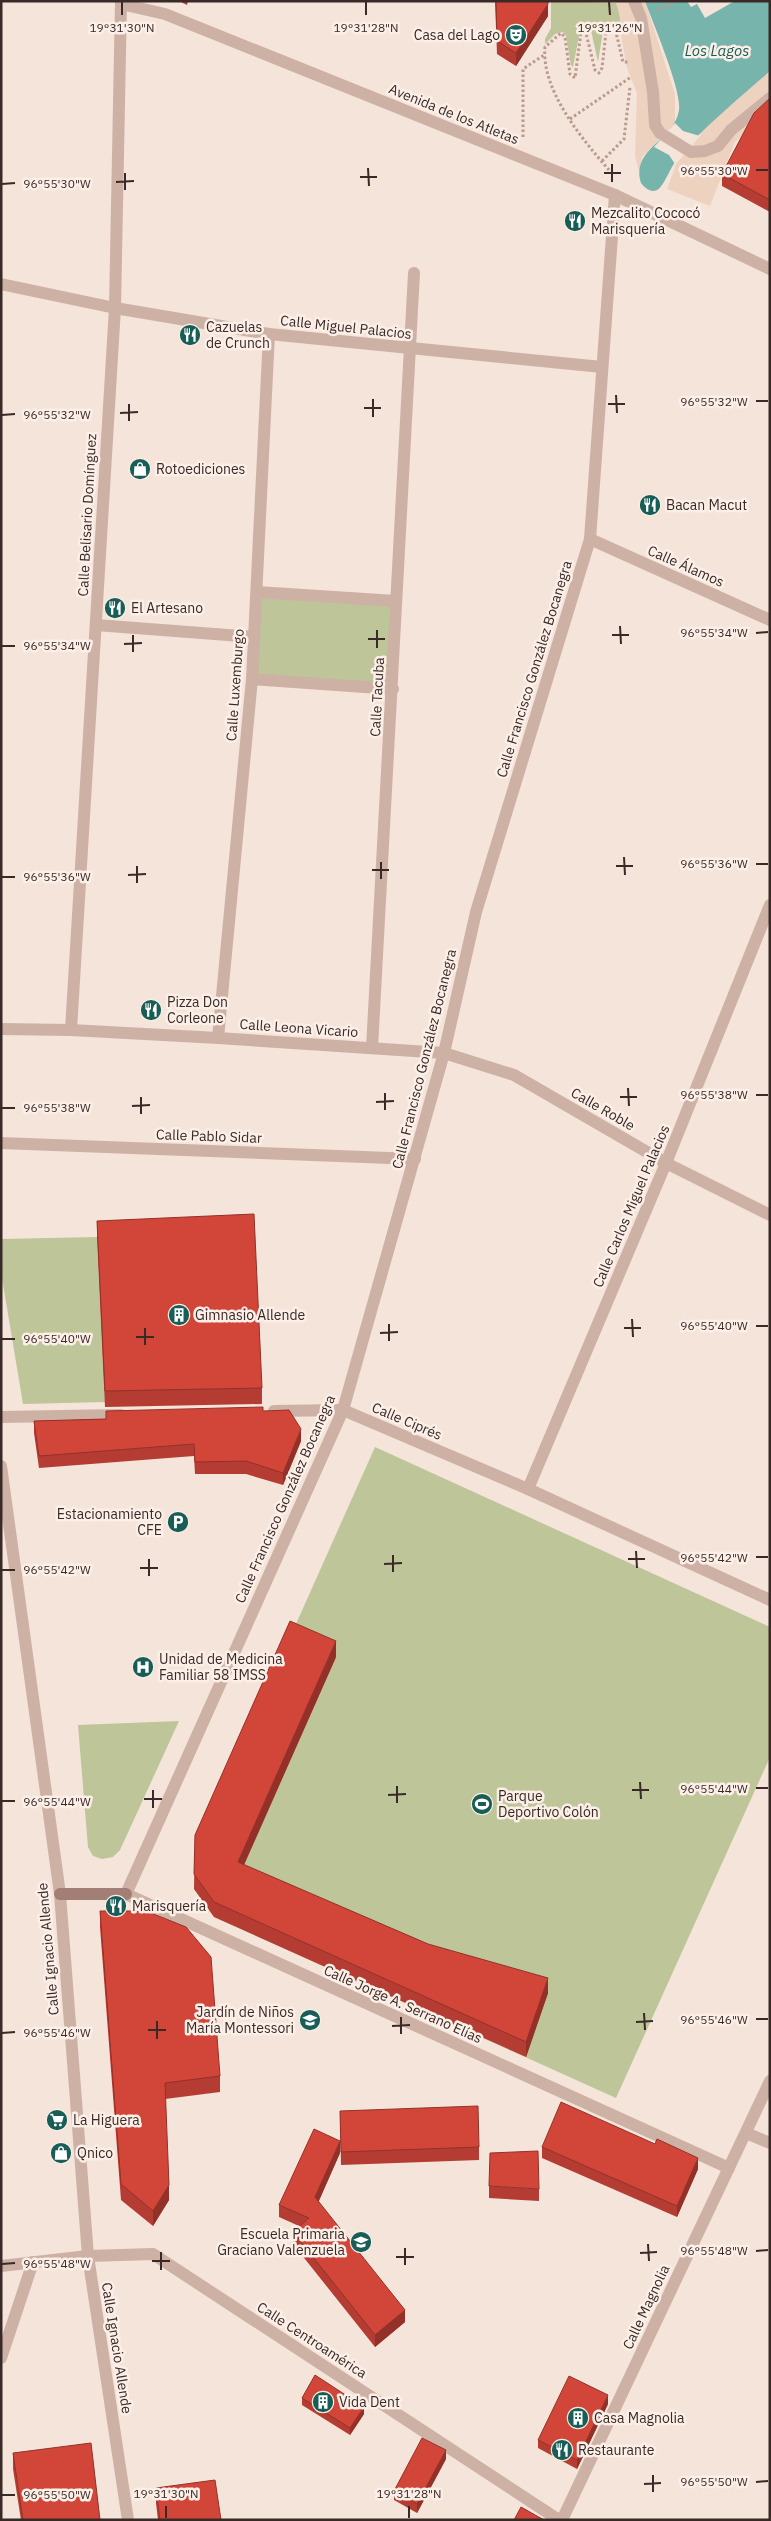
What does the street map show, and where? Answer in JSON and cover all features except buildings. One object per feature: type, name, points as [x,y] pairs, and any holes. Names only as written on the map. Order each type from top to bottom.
[{"type":"street","points":[[634,1],[641,18],[653,92],[655,125],[660,133],[691,152],[705,151],[718,146],[731,130],[770,98]]},
{"type":"street","name":"Avenida de los Atletas","points":[[121,2],[165,14],[615,195],[770,269]]},
{"type":"street","name":"Calle Belisario Domínguez","points":[[71,1030],[115,308],[121,2]]},
{"type":"street","name":"Calle Francisco González Bocanegra","points":[[126,1894],[343,1410],[444,1053],[476,912],[590,539],[615,195]]},
{"type":"street","name":"Calle Tacuba","points":[[372,1048],[393,689],[396,601],[412,349],[414,273]]},
{"type":"street","name":"Calle Miguel Palacios","points":[[1,284],[115,308],[269,334],[602,367]]},
{"type":"street","name":"Calle Luxemburgo","points":[[218,1038],[252,679],[269,334]]},
{"type":"street","name":"Calle Álamos","points":[[590,539],[770,620]]},
{"type":"street","points":[[257,592],[396,601]]},
{"type":"street","points":[[96,625],[254,637]]},
{"type":"street","points":[[252,679],[393,689]]},
{"type":"street","name":"Calle Carlos Miguel Palacios","points":[[528,1489],[666,1162],[770,905]]},
{"type":"street","name":"Calle Leona Vicario","points":[[1,1029],[71,1030],[444,1053]]},
{"type":"street","name":"Calle Roble","points":[[444,1053],[514,1075],[666,1162],[770,1215]]},
{"type":"street","name":"Calle Pablo Sidar","points":[[5,1143],[415,1159]]},
{"type":"street","name":"Calle Ciprés","points":[[265,1412],[343,1410],[528,1489],[770,1600]]},
{"type":"street","points":[[1,1418],[138,1414]]},
{"type":"street","name":"Calle Ignacio Allende","points":[[1,1466],[60,1894],[88,2256],[128,2520]]},
{"type":"street","name":"Calle Jorge A. Serrano Elías","points":[[60,1894],[126,1894],[729,2168]]},
{"type":"street","name":"Calle Magnolia","points":[[561,2520],[770,2081]]},
{"type":"street","points":[[746,2133],[770,2143]]},
{"type":"street","name":"Calle Centroamérica","points":[[1,2266],[88,2256],[153,2254],[561,2520]]},
{"type":"street","points":[[1,2358],[33,2262]]},
{"type":"path","points":[[611,173],[582,140],[570,119],[551,82],[544,56],[545,47],[561,33],[565,37],[570,74],[575,78],[581,32],[585,29],[595,70],[599,73],[602,68],[606,32],[615,28],[621,57],[626,63]]},
{"type":"path","points":[[523,137],[523,69],[544,56]]},
{"type":"path","points":[[570,119],[649,65]]},
{"type":"path","points":[[602,161],[624,139],[632,76]]},
{"type":"green space","points":[[551,1],[617,3],[621,23],[603,31],[598,62],[590,26],[583,27],[580,31],[573,67],[571,65],[566,36],[563,32],[555,34],[545,44],[545,39],[551,28]]},
{"type":"green space","points":[[260,596],[393,604],[389,685],[256,676]]},
{"type":"green space","points":[[97,1237],[105,1402],[23,1404],[1,1272],[1,1239]]},
{"type":"green space","name":"Parque Deportivo Colón","points":[[375,1447],[770,1627],[770,1757],[616,2098],[214,1917],[194,1889],[195,1850]]},
{"type":"green space","points":[[179,1721],[120,1850],[113,1857],[102,1859],[93,1856],[88,1847],[78,1725]]},
{"type":"shaded area","points":[[615,1],[645,1],[675,94],[675,123],[642,157],[639,172],[635,155],[637,93],[627,68],[621,35],[620,14]]},
{"type":"shaded area","points":[[770,71],[770,110],[735,142],[710,206],[667,189],[676,164],[700,136],[703,128]]},
{"type":"water","name":"Los Lagos","points":[[645,1],[770,1],[770,71],[690,144],[677,159],[660,188],[653,191],[641,183],[639,171],[647,153],[676,120],[679,101],[672,73]]},
{"type":"pier","points":[[687,1],[733,2],[705,18],[697,4],[691,7]]},
{"type":"pier","points":[[675,123],[683,131],[700,136],[675,164],[669,155],[654,147]]},
{"type":"place","name":"Casa del Lago","points":[[516,35]]},
{"type":"place","name":"Mezcalito Cococó Marisquería","points":[[575,221]]},
{"type":"place","name":"Cazuelas de Crunch","points":[[190,335]]},
{"type":"place","name":"Rotoediciones","points":[[140,469]]},
{"type":"place","name":"Bacan Macut","points":[[650,505]]},
{"type":"place","name":"El Artesano","points":[[115,608]]},
{"type":"place","name":"Pizza Don Corleone","points":[[151,1010]]},
{"type":"place","name":"Gimnasio Allende","points":[[179,1315]]},
{"type":"place","name":"Estacionamiento CFE","points":[[178,1522]]},
{"type":"place","name":"Unidad de Medicina Familiar 58 IMSS","points":[[143,1667]]},
{"type":"place","name":"Parque Deportivo Colón","points":[[482,1804]]},
{"type":"place","name":"Marisquería","points":[[116,1906]]},
{"type":"place","name":"Jardín de Niños María Montessori","points":[[310,2020]]},
{"type":"place","name":"La Higuera","points":[[57,2120]]},
{"type":"place","name":"Qnico","points":[[61,2153]]},
{"type":"place","name":"Escuela Primaria Graciano Valenzuela","points":[[361,2242]]},
{"type":"place","name":"Vida Dent","points":[[323,2402]]},
{"type":"place","name":"Casa Magnolia","points":[[578,2418]]},
{"type":"place","name":"Restaurante","points":[[562,2450]]}]
